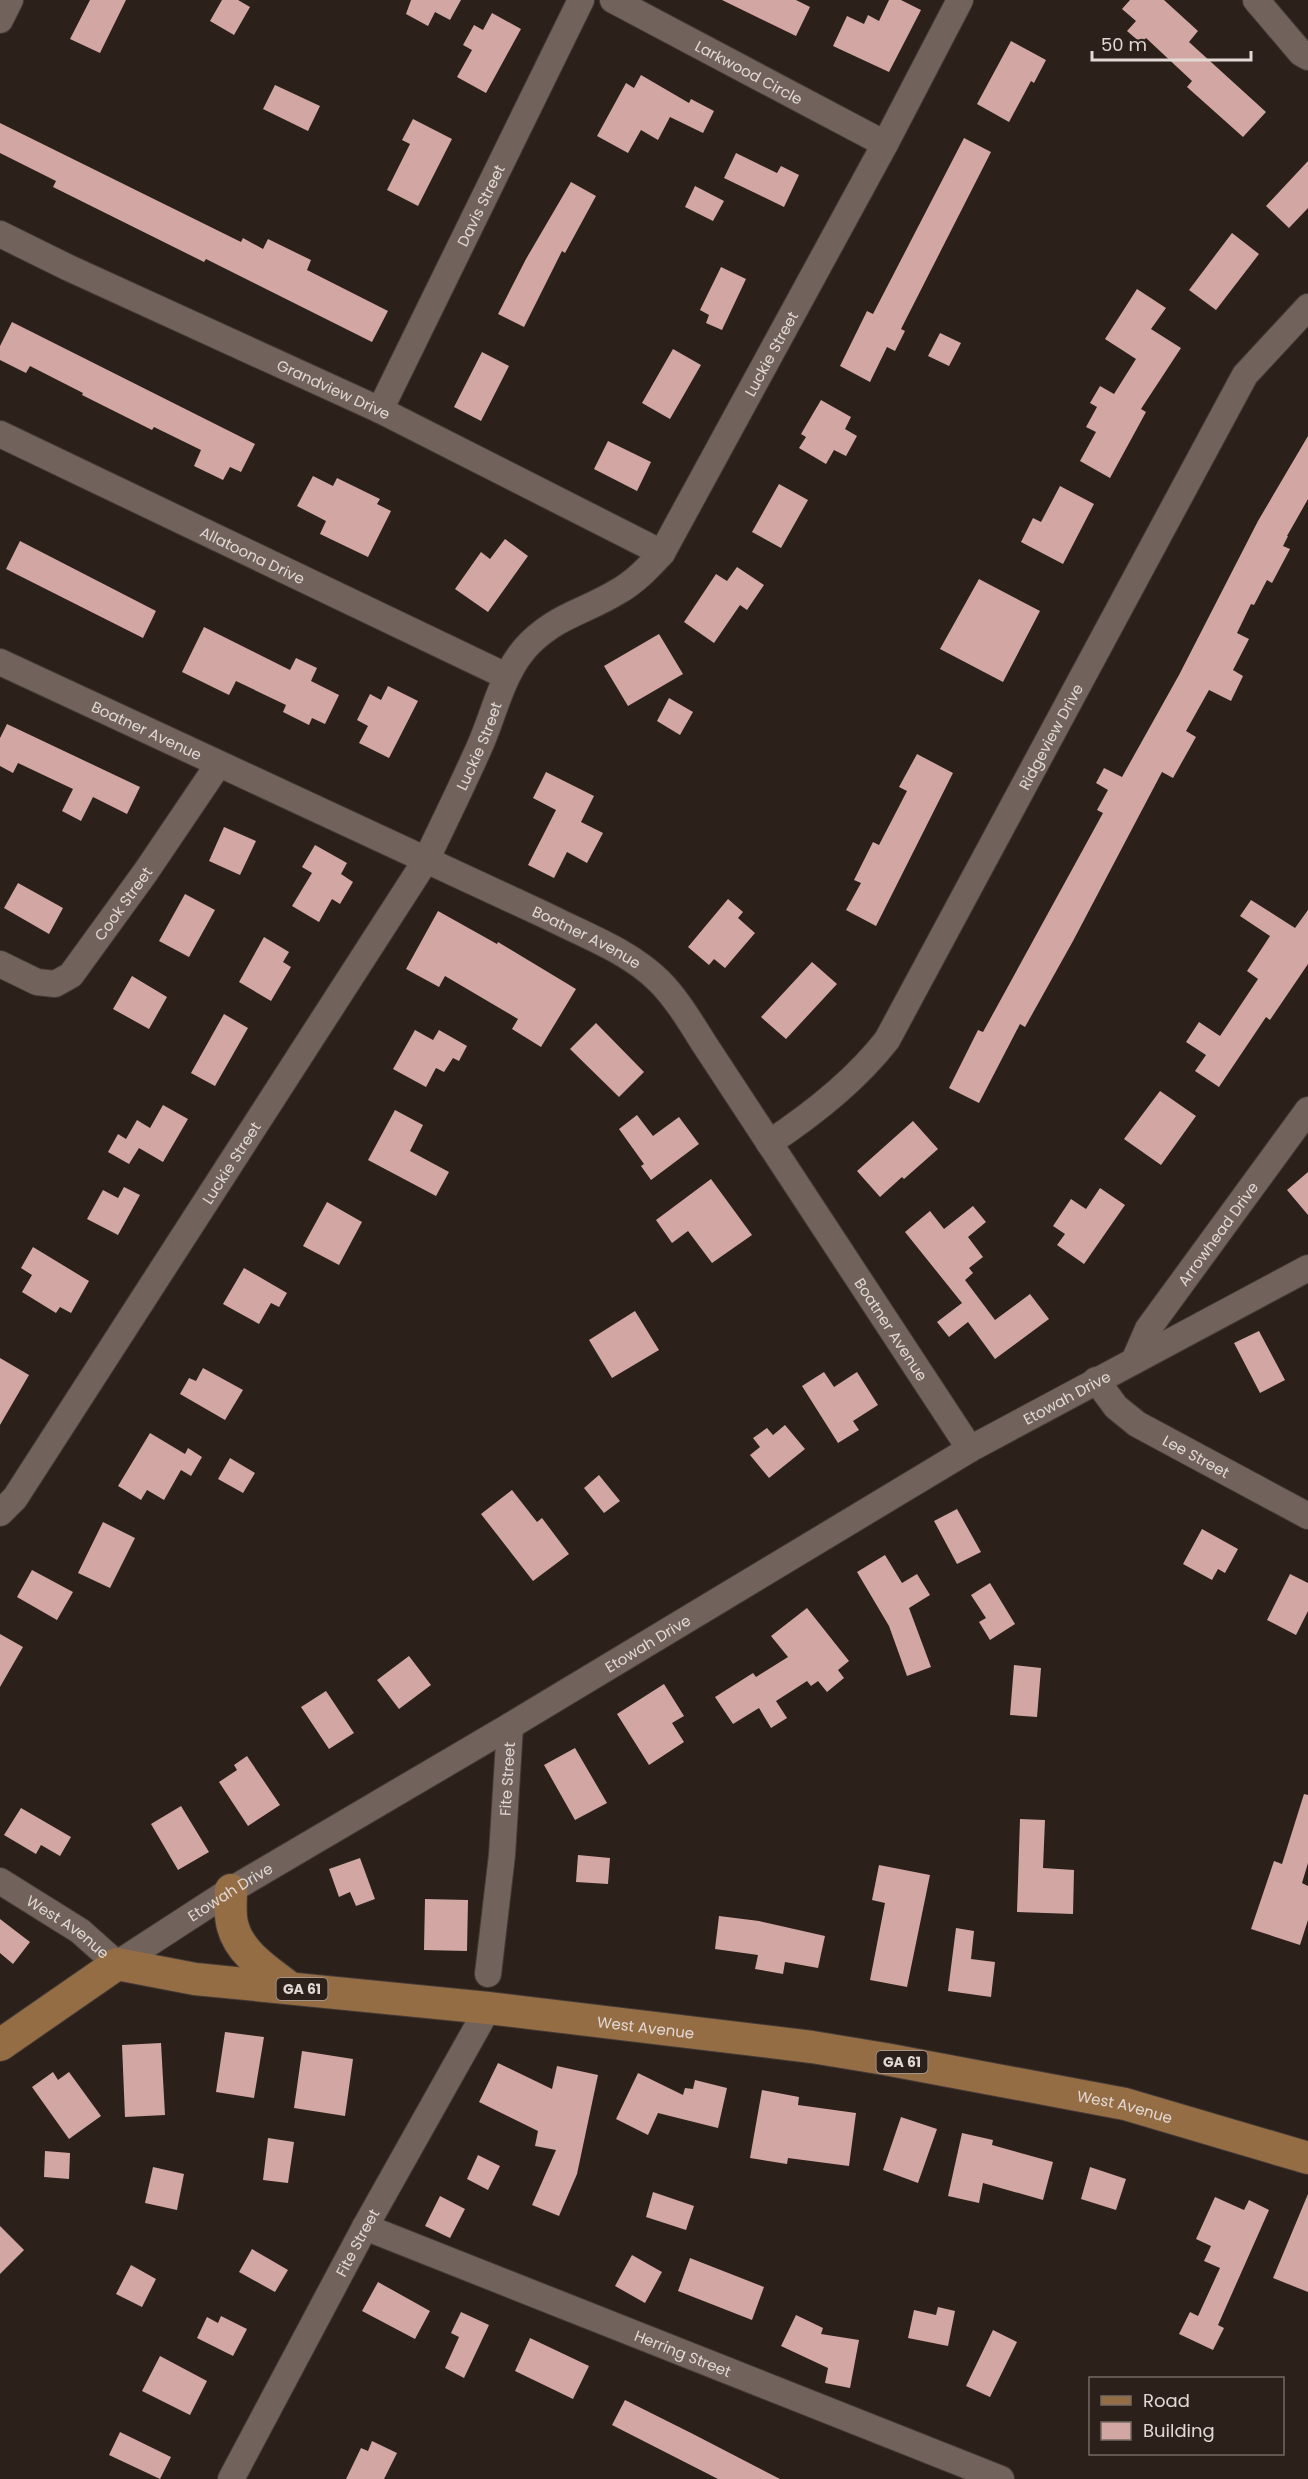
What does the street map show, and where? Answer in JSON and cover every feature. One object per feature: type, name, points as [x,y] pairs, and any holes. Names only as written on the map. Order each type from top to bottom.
[{"type":"main road","points":[[231,1890],[232,1927],[237,1937],[255,1960],[290,1988]]},
{"type":"main road","name":"West Avenue","points":[[117,1964],[195,1980],[488,2008],[812,2047],[1125,2104],[1308,2158]]},
{"type":"main road","name":"Etowah Drive","points":[[0,2045],[117,1964]]},
{"type":"street","points":[[0,20],[10,0]]},
{"type":"street","name":"Davis Street","points":[[380,410],[582,0]]},
{"type":"street","name":"Larkwood Circle","points":[[613,0],[885,144]]},
{"type":"street","name":"Luckie Street","points":[[0,1513],[15,1498],[426,860],[480,746],[506,676],[529,644],[546,629],[568,614],[618,592],[640,577],[662,553],[885,144],[960,0]]},
{"type":"street","points":[[1256,0],[1300,53],[1308,57]]},
{"type":"street","name":"Grandview Drive","points":[[0,234],[69,268],[380,410],[662,553]]},
{"type":"street","name":"Ridgeview Drive","points":[[770,1143],[846,1085],[887,1040],[1245,375],[1308,307]]},
{"type":"street","name":"Allatoona Drive","points":[[0,434],[506,676]]},
{"type":"street","name":"Boatner Avenue","points":[[0,662],[547,916],[619,953],[646,970],[671,995],[970,1449]]},
{"type":"street","name":"Cook Street","points":[[0,964],[38,982],[55,984],[71,975],[145,873],[218,765]]},
{"type":"street","name":"Arrowhead Drive","points":[[1134,1361],[1148,1329],[1308,1110]]},
{"type":"street","name":"Etowah Drive","points":[[117,1964],[231,1890],[510,1726],[970,1449],[1308,1268]]},
{"type":"street","name":"Lee Street","points":[[1096,1380],[1116,1407],[1137,1424],[1308,1516]]},
{"type":"street","name":"Fite Street","points":[[488,1974],[502,1855],[510,1726]]},
{"type":"street","name":"West Avenue","points":[[0,1881],[80,1931],[117,1964]]},
{"type":"street","name":"Fite Street","points":[[241,2476],[365,2227],[488,2008]]},
{"type":"street","name":"Herring Street","points":[[365,2227],[1001,2479]]},
{"type":"building","points":[[90,0],[126,0],[100,53],[70,39]]},
{"type":"building","points":[[222,0],[238,0],[250,7],[234,35],[210,21]]},
{"type":"building","points":[[411,0],[461,0],[450,20],[435,12],[428,26],[406,14]]},
{"type":"building","points":[[722,0],[796,0],[810,7],[796,36]]},
{"type":"building","points":[[889,0],[901,0],[921,10],[889,72],[833,46],[847,16],[864,24],[868,15],[879,21]]},
{"type":"building","points":[[1130,0],[1164,0],[1198,31],[1189,42],[1266,112],[1243,137],[1187,87],[1192,81],[1146,38],[1141,43],[1127,31],[1136,21],[1122,9]]},
{"type":"building","points":[[492,13],[521,29],[486,93],[457,77],[472,50],[463,45],[474,25],[483,30]]},
{"type":"building","points":[[1011,41],[1046,60],[1034,83],[1031,81],[1009,122],[977,104]]},
{"type":"building","points":[[641,75],[689,103],[691,99],[714,111],[703,133],[670,117],[658,140],[641,130],[628,153],[597,136],[626,83],[634,88]]},
{"type":"building","points":[[275,85],[320,106],[308,131],[263,109]]},
{"type":"building","points":[[413,119],[452,139],[418,206],[387,190],[410,144],[402,140]]},
{"type":"building","points":[[0,123],[241,242],[243,238],[263,249],[268,239],[311,260],[307,270],[388,311],[372,342],[206,259],[204,262],[53,187],[56,181],[0,153]]},
{"type":"building","points":[[964,138],[991,152],[901,329],[905,331],[895,351],[887,347],[870,382],[840,366],[867,311],[873,314]]},
{"type":"building","points":[[736,153],[777,173],[781,166],[799,175],[784,207],[724,178]]},
{"type":"building","points":[[1308,161],[1308,208],[1289,228],[1266,206]]},
{"type":"building","points":[[571,182],[596,196],[565,253],[562,251],[524,327],[498,314],[526,259]]},
{"type":"building","points":[[695,186],[724,201],[713,221],[685,207]]},
{"type":"building","points":[[1232,233],[1259,254],[1216,310],[1189,290]]},
{"type":"building","points":[[721,267],[746,279],[722,330],[706,323],[709,315],[700,310]]},
{"type":"building","points":[[1137,289],[1166,308],[1151,329],[1181,348],[1141,409],[1146,412],[1110,478],[1080,461],[1096,432],[1086,427],[1097,407],[1090,403],[1100,386],[1114,394],[1136,359],[1105,339]]},
{"type":"building","points":[[12,322],[255,444],[241,472],[230,467],[223,480],[194,466],[201,450],[154,427],[152,430],[30,366],[26,373],[0,360],[0,346]]},
{"type":"building","points":[[940,333],[961,343],[949,366],[928,356]]},
{"type":"building","points":[[673,349],[701,365],[670,419],[642,403]]},
{"type":"building","points":[[482,352],[509,366],[481,421],[454,407]]},
{"type":"building","points":[[821,400],[851,417],[845,429],[857,436],[846,456],[834,450],[826,464],[799,448],[806,437],[801,434]]},
{"type":"building","points":[[1308,436],[1308,499],[1287,536],[1283,546],[1290,549],[1272,583],[1267,580],[1254,605],[1251,604],[1237,633],[1249,639],[1233,670],[1243,676],[1231,701],[1209,690],[1186,731],[1196,737],[1173,778],[1162,772],[1073,941],[1025,1027],[1020,1024],[979,1103],[949,1088],[978,1030],[983,1032],[1103,813],[1097,810],[1108,790],[1096,783],[1104,768],[1122,777],[1179,675],[1258,521]]},
{"type":"building","points":[[608,441],[651,462],[637,491],[594,469]]},
{"type":"building","points":[[313,476],[333,486],[337,478],[380,499],[377,504],[391,511],[368,557],[320,534],[326,521],[297,506]]},
{"type":"building","points":[[779,484],[808,500],[781,548],[752,532]]},
{"type":"building","points":[[1060,486],[1094,504],[1063,564],[1021,542],[1033,518],[1041,522]]},
{"type":"building","points":[[505,539],[528,556],[488,612],[455,589],[481,552],[490,559]]},
{"type":"building","points":[[20,541],[156,611],[143,638],[6,569]]},
{"type":"building","points":[[737,567],[764,585],[747,610],[740,605],[714,643],[684,622],[716,574],[727,581]]},
{"type":"building","points":[[979,579],[1040,611],[1003,682],[940,649]]},
{"type":"building","points":[[204,627],[290,670],[296,658],[317,668],[311,681],[339,695],[325,724],[312,718],[309,725],[283,712],[286,705],[236,681],[229,695],[182,672]]},
{"type":"building","points":[[659,634],[683,674],[628,706],[604,666]]},
{"type":"building","points":[[388,686],[418,701],[389,758],[359,743],[368,726],[357,720],[370,694],[381,700]]},
{"type":"building","points":[[669,698],[693,712],[680,735],[657,721]]},
{"type":"building","points":[[7,724],[140,787],[127,814],[93,797],[81,821],[62,811],[73,789],[18,763],[13,773],[0,766],[0,738]]},
{"type":"building","points":[[917,754],[953,773],[876,926],[846,910],[861,883],[854,880],[873,842],[879,845],[907,791],[899,787]]},
{"type":"building","points":[[546,772],[594,796],[581,822],[603,833],[587,863],[567,852],[554,878],[528,865],[556,810],[533,798]]},
{"type":"building","points":[[224,827],[256,841],[240,875],[209,861]]},
{"type":"building","points":[[315,845],[347,863],[341,874],[353,882],[340,904],[332,899],[319,922],[292,906],[312,873],[302,867]]},
{"type":"building","points":[[18,883],[63,908],[49,934],[4,908]]},
{"type":"building","points":[[185,894],[215,910],[189,957],[159,941]]},
{"type":"building","points":[[728,899],[743,912],[738,918],[755,933],[725,968],[714,959],[709,965],[688,947]]},
{"type":"building","points":[[1251,900],[1295,928],[1308,910],[1308,964],[1270,1020],[1266,1017],[1219,1087],[1195,1071],[1206,1055],[1186,1042],[1199,1022],[1220,1036],[1258,979],[1247,971],[1270,936],[1240,916]]},
{"type":"building","points":[[438,911],[497,944],[498,942],[576,989],[541,1047],[512,1029],[518,1019],[445,976],[439,987],[406,969]]},
{"type":"building","points":[[264,937],[289,952],[283,962],[291,967],[271,1001],[239,982]]},
{"type":"building","points":[[812,962],[837,984],[786,1039],[761,1017]]},
{"type":"building","points":[[132,976],[167,997],[149,1029],[113,1009]]},
{"type":"building","points":[[224,1014],[248,1028],[215,1086],[191,1073]]},
{"type":"building","points":[[596,1023],[644,1072],[619,1097],[570,1049]]},
{"type":"building","points":[[415,1030],[433,1040],[439,1030],[467,1046],[459,1061],[453,1058],[444,1072],[436,1068],[426,1087],[393,1069]]},
{"type":"building","points":[[1160,1091],[1196,1116],[1161,1165],[1124,1139]]},
{"type":"building","points":[[163,1105],[188,1119],[163,1162],[139,1148],[129,1164],[108,1152],[118,1134],[126,1139],[137,1120],[150,1128]]},
{"type":"building","points":[[395,1110],[423,1125],[410,1151],[449,1172],[436,1196],[368,1160]]},
{"type":"building","points":[[637,1115],[653,1136],[679,1117],[699,1144],[651,1180],[641,1166],[644,1164],[619,1129]]},
{"type":"building","points":[[913,1121],[938,1149],[880,1197],[857,1171]]},
{"type":"building","points":[[1308,1172],[1308,1215],[1287,1190]]},
{"type":"building","points":[[711,1179],[752,1235],[712,1263],[688,1231],[672,1243],[656,1220]]},
{"type":"building","points":[[124,1187],[140,1195],[118,1235],[87,1219],[103,1190],[118,1198]]},
{"type":"building","points":[[1100,1188],[1125,1205],[1084,1264],[1057,1245],[1065,1234],[1053,1226],[1071,1199],[1086,1209]]},
{"type":"building","points":[[327,1202],[362,1222],[339,1265],[303,1246]]},
{"type":"building","points":[[973,1206],[986,1222],[968,1237],[983,1257],[969,1268],[973,1273],[965,1280],[995,1320],[1030,1294],[1049,1319],[995,1359],[968,1322],[949,1337],[937,1322],[962,1303],[905,1232],[930,1211],[944,1229]]},
{"type":"building","points":[[33,1247],[89,1281],[71,1313],[60,1307],[56,1313],[22,1292],[32,1275],[21,1268]]},
{"type":"building","points":[[244,1268],[287,1293],[279,1307],[271,1303],[259,1324],[223,1304]]},
{"type":"building","points":[[635,1311],[659,1350],[612,1378],[589,1340]]},
{"type":"building","points":[[1259,1331],[1285,1380],[1260,1393],[1234,1343]]},
{"type":"building","points":[[0,1358],[29,1375],[0,1425]]},
{"type":"building","points":[[203,1368],[243,1390],[225,1420],[180,1394],[189,1378],[196,1381]]},
{"type":"building","points":[[824,1372],[834,1387],[857,1372],[878,1405],[853,1421],[859,1430],[838,1443],[802,1386]]},
{"type":"building","points":[[785,1425],[805,1449],[769,1478],[750,1455],[760,1447],[753,1438],[767,1428],[773,1435]]},
{"type":"building","points":[[150,1433],[185,1454],[188,1448],[202,1457],[191,1476],[181,1470],[164,1500],[147,1490],[141,1500],[118,1486]]},
{"type":"building","points":[[230,1458],[255,1473],[243,1493],[218,1479]]},
{"type":"building","points":[[599,1475],[620,1501],[604,1513],[584,1488]]},
{"type":"building","points":[[512,1490],[537,1522],[542,1518],[569,1554],[533,1581],[481,1514]]},
{"type":"building","points":[[957,1509],[981,1552],[957,1564],[934,1521]]},
{"type":"building","points":[[103,1522],[135,1538],[110,1588],[78,1573]]},
{"type":"building","points":[[1202,1529],[1238,1549],[1225,1573],[1218,1569],[1212,1580],[1183,1564]]},
{"type":"building","points":[[885,1555],[902,1583],[917,1574],[930,1595],[909,1608],[931,1667],[907,1676],[889,1626],[857,1572]]},
{"type":"building","points":[[32,1570],[73,1592],[57,1620],[17,1597]]},
{"type":"building","points":[[1290,1574],[1308,1583],[1308,1611],[1296,1635],[1267,1620]]},
{"type":"building","points":[[990,1583],[1015,1624],[990,1640],[979,1622],[986,1618],[971,1595]]},
{"type":"building","points":[[807,1608],[849,1661],[838,1670],[844,1678],[827,1692],[818,1681],[811,1686],[807,1681],[776,1701],[787,1718],[771,1728],[759,1708],[733,1724],[715,1697],[753,1673],[756,1677],[788,1657],[771,1636]]},
{"type":"building","points":[[0,1634],[23,1647],[0,1687]]},
{"type":"building","points":[[409,1656],[431,1685],[399,1709],[377,1680]]},
{"type":"building","points":[[1014,1665],[1041,1668],[1037,1717],[1010,1715]]},
{"type":"building","points":[[664,1684],[684,1716],[672,1723],[684,1742],[649,1765],[617,1714]]},
{"type":"building","points":[[326,1691],[354,1733],[329,1749],[301,1707]]},
{"type":"building","points":[[575,1748],[607,1803],[575,1820],[544,1765]]},
{"type":"building","points":[[247,1756],[280,1805],[248,1826],[219,1782],[237,1770],[234,1765]]},
{"type":"building","points":[[1304,1794],[1308,1795],[1308,1863],[1302,1883],[1308,1886],[1308,1920],[1300,1945],[1251,1929],[1274,1861],[1282,1864]]},
{"type":"building","points":[[181,1806],[209,1852],[178,1870],[151,1824]]},
{"type":"building","points":[[21,1808],[71,1837],[60,1856],[41,1845],[36,1854],[4,1835]]},
{"type":"building","points":[[1020,1819],[1045,1820],[1043,1868],[1074,1870],[1073,1914],[1017,1912]]},
{"type":"building","points":[[578,1855],[610,1858],[608,1884],[576,1882]]},
{"type":"building","points":[[360,1858],[375,1899],[356,1906],[350,1892],[339,1897],[329,1869]]},
{"type":"building","points":[[879,1865],[930,1875],[907,1987],[870,1980],[885,1903],[872,1900]]},
{"type":"building","points":[[425,1899],[468,1900],[467,1951],[424,1950]]},
{"type":"building","points":[[719,1916],[759,1921],[825,1936],[818,1968],[785,1962],[783,1974],[755,1969],[758,1955],[715,1949]]},
{"type":"building","points":[[0,1919],[30,1942],[13,1964],[0,1953]]},
{"type":"building","points":[[956,1928],[974,1931],[971,1959],[995,1962],[991,1997],[948,1991]]},
{"type":"building","points":[[225,2032],[264,2037],[254,2098],[216,2092]]},
{"type":"building","points":[[161,2043],[165,2115],[125,2117],[122,2045]]},
{"type":"building","points":[[302,2051],[353,2059],[345,2116],[294,2108]]},
{"type":"building","points":[[498,2063],[552,2089],[557,2066],[598,2075],[577,2174],[559,2216],[532,2205],[556,2150],[535,2146],[538,2131],[479,2102]]},
{"type":"building","points":[[53,2072],[58,2080],[69,2072],[101,2116],[69,2139],[32,2087]]},
{"type":"building","points":[[638,2073],[683,2095],[685,2088],[693,2089],[695,2080],[727,2088],[718,2128],[658,2113],[648,2135],[616,2119]]},
{"type":"building","points":[[762,2090],[799,2097],[798,2105],[856,2113],[849,2166],[788,2158],[787,2164],[750,2158]]},
{"type":"building","points":[[901,2117],[937,2129],[918,2183],[883,2170]]},
{"type":"building","points":[[962,2133],[993,2140],[992,2145],[1053,2162],[1043,2200],[983,2183],[979,2203],[948,2196]]},
{"type":"building","points":[[268,2138],[294,2142],[288,2183],[263,2180]]},
{"type":"building","points":[[45,2151],[70,2153],[69,2179],[44,2177]]},
{"type":"building","points":[[478,2155],[500,2166],[488,2190],[467,2179]]},
{"type":"building","points":[[153,2167],[184,2174],[177,2210],[145,2203]]},
{"type":"building","points":[[1090,2167],[1126,2179],[1116,2210],[1081,2199]]},
{"type":"building","points":[[653,2192],[694,2206],[686,2230],[646,2217]]},
{"type":"building","points":[[1308,2194],[1308,2292],[1273,2278]]},
{"type":"building","points":[[440,2196],[465,2209],[450,2238],[425,2226]]},
{"type":"building","points":[[1215,2197],[1244,2210],[1249,2200],[1269,2210],[1218,2325],[1224,2328],[1213,2350],[1179,2334],[1190,2312],[1198,2316],[1220,2268],[1204,2261],[1211,2246],[1196,2239]]},
{"type":"building","points":[[0,2226],[24,2250],[0,2274]]},
{"type":"building","points":[[252,2249],[288,2270],[275,2292],[239,2272]]},
{"type":"building","points":[[632,2255],[662,2272],[645,2303],[615,2286]]},
{"type":"building","points":[[690,2258],[764,2287],[752,2320],[678,2291]]},
{"type":"building","points":[[131,2265],[156,2279],[142,2307],[116,2294]]},
{"type":"building","points":[[378,2282],[430,2311],[415,2339],[362,2311]]},
{"type":"building","points":[[938,2307],[955,2311],[948,2346],[908,2338],[914,2310],[936,2315]]},
{"type":"building","points":[[461,2312],[489,2325],[464,2378],[445,2368],[459,2337],[451,2333]]},
{"type":"building","points":[[796,2315],[823,2328],[821,2334],[859,2340],[850,2388],[825,2383],[828,2368],[781,2346]]},
{"type":"building","points":[[221,2316],[247,2329],[233,2356],[197,2338],[207,2317],[218,2323]]},
{"type":"building","points":[[993,2330],[1017,2342],[990,2397],[966,2386]]},
{"type":"building","points":[[530,2338],[589,2366],[573,2399],[515,2371]]},
{"type":"building","points":[[160,2356],[207,2381],[190,2415],[142,2391]]},
{"type":"building","points":[[625,2400],[780,2479],[718,2479],[612,2425]]},
{"type":"building","points":[[120,2432],[171,2457],[160,2479],[109,2455]]},
{"type":"building","points":[[372,2441],[397,2453],[384,2479],[346,2479],[361,2448],[368,2451]]}]
